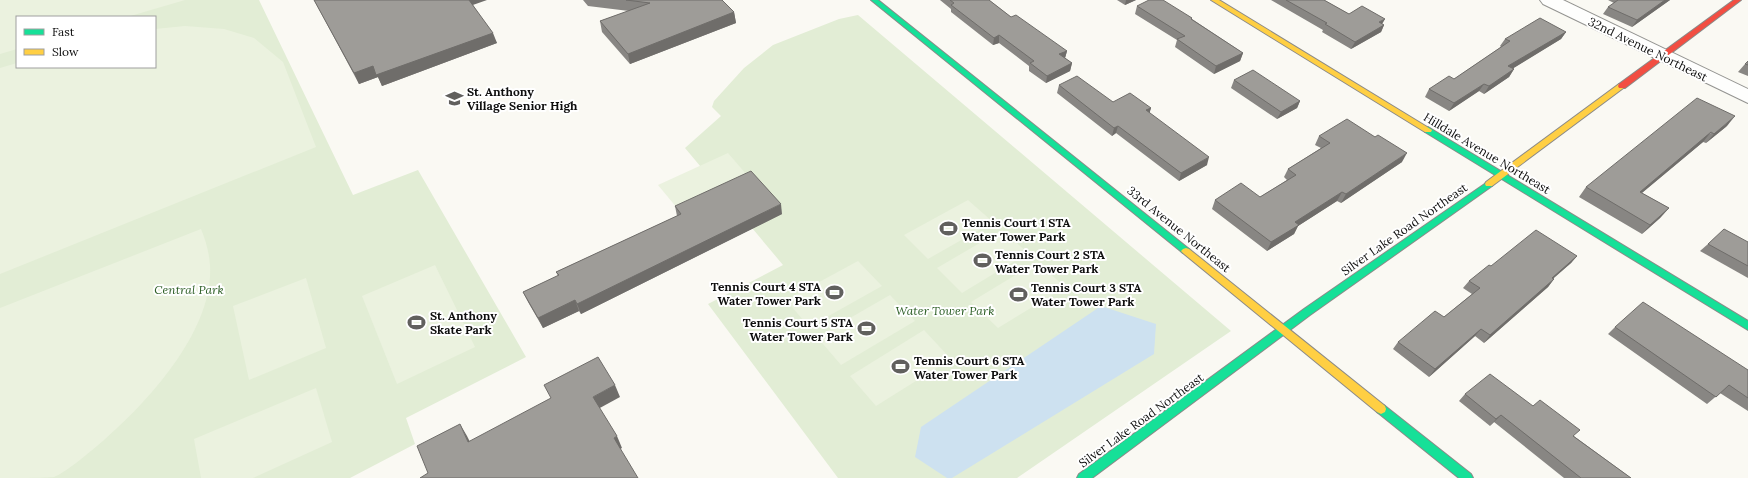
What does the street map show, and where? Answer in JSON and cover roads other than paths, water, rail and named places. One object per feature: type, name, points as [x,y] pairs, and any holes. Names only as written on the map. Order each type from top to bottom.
[{"type":"street","name":"33rd Avenue Northeast","points":[[874,0],[1467,478]]},
{"type":"street","name":"Hilldale Avenue Northeast","points":[[1214,0],[1748,326]]},
{"type":"street","name":"32nd Avenue Northeast","points":[[1549,0],[1748,97]]},
{"type":"street","name":"Silver Lake Road Northeast","points":[[1083,478],[1283,330],[1501,175],[1738,0]]},
{"type":"water","points":[[1101,306],[1156,324],[1154,354],[952,478],[947,478],[915,457],[921,427]]},
{"type":"place","name":"St. Anthony Village Senior High","points":[[454,98]]},
{"type":"place","name":"Tennis Court 1 STA Water Tower Park","points":[[949,229]]},
{"type":"place","name":"Tennis Court 2 STA Water Tower Park","points":[[982,261]]},
{"type":"place","name":"Tennis Court 4 STA Water Tower Park","points":[[834,293]]},
{"type":"place","name":"Tennis Court 3 STA Water Tower Park","points":[[1018,294]]},
{"type":"place","name":"St. Anthony Skate Park","points":[[417,322]]},
{"type":"place","name":"Tennis Court 5 STA Water Tower Park","points":[[866,329]]},
{"type":"place","name":"Tennis Court 6 STA Water Tower Park","points":[[901,367]]},
{"type":"park label","name":"Central Park","points":[[189,289]]},
{"type":"park label","name":"Water Tower Park","points":[[945,310]]}]
